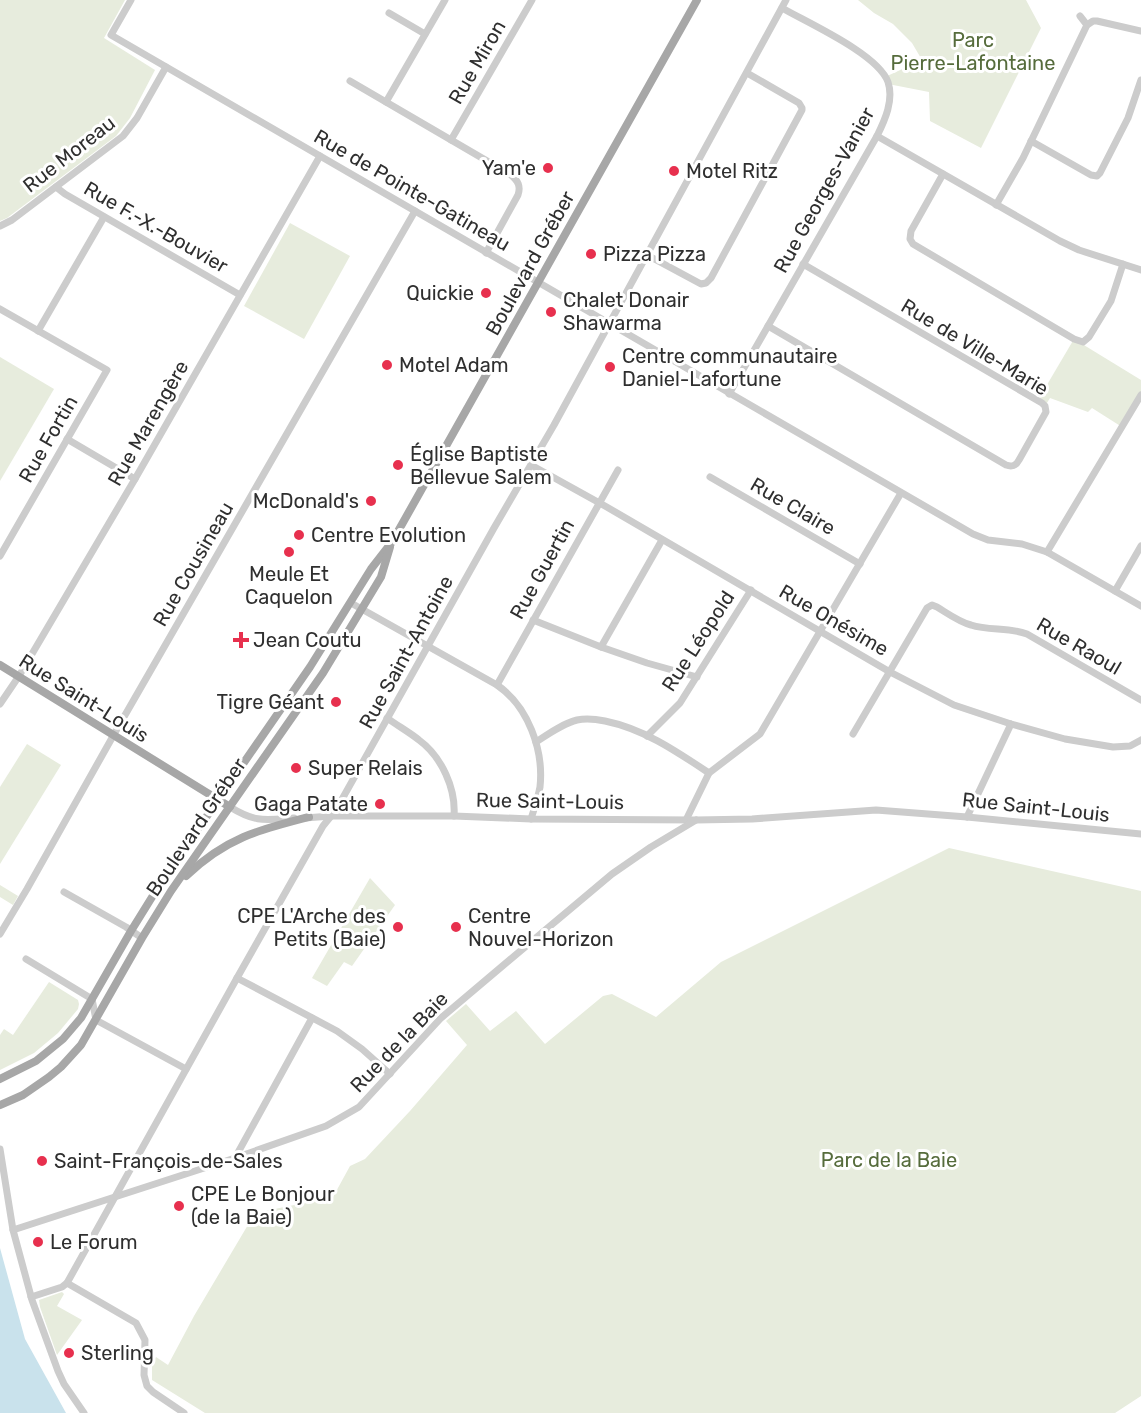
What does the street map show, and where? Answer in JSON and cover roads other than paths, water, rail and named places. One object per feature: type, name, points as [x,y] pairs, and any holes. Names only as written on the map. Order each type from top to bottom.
[{"type":"main road","name":"Boulevard Gréber","points":[[0,1078],[36,1061],[76,1025],[162,881],[310,667],[371,569],[392,542],[697,0]]},
{"type":"main road","name":"Boulevard Gréber","points":[[0,1105],[23,1095],[49,1077],[81,1045],[171,891],[323,673],[362,610],[381,577],[392,542]]},
{"type":"main road","name":"Rue Saint-Louis","points":[[0,665],[230,807]]},
{"type":"main road","points":[[171,891],[194,869],[228,844],[256,831],[309,818]]},
{"type":"street","name":"Rue de Pointe-Gatineau","points":[[131,0],[111,35],[973,534],[988,540],[1022,544],[1047,552],[1141,606]]},
{"type":"street","points":[[386,102],[445,0]]},
{"type":"street","name":"Rue Miron","points":[[451,140],[532,0]]},
{"type":"street","name":"Rue Saint-Antoine","points":[[67,1283],[323,826],[336,810],[531,465],[786,0]]},
{"type":"street","name":"Rue Georges-Vanier","points":[[729,394],[877,136],[886,116],[889,96],[888,82],[881,70],[867,57],[782,8]]},
{"type":"street","points":[[389,13],[426,34]]},
{"type":"street","points":[[1080,16],[1087,25]]},
{"type":"street","points":[[996,205],[1031,141],[1087,25],[1097,21],[1141,31]]},
{"type":"street","name":"Rue Moreau","points":[[0,226],[12,220],[123,136],[132,125],[166,67]]},
{"type":"street","points":[[647,255],[701,284],[711,278],[802,110],[799,103],[747,73]]},
{"type":"street","points":[[1031,141],[1091,176],[1097,176],[1128,118],[1141,80]]},
{"type":"street","points":[[350,81],[511,175],[519,184],[518,195],[486,253]]},
{"type":"street","points":[[877,136],[1069,246],[1141,270]]},
{"type":"street","name":"Rue Marengère","points":[[0,704],[19,676],[135,479],[320,156]]},
{"type":"street","points":[[943,174],[911,231],[910,239],[913,244],[1074,339],[1083,342],[1089,337],[1111,301],[1123,264]]},
{"type":"street","name":"Rue F.-X.-Bouvier","points":[[56,187],[240,295]]},
{"type":"street","name":"Rue Cousineau","points":[[0,934],[415,211]]},
{"type":"street","points":[[0,309],[38,331],[104,217]]},
{"type":"street","name":"Rue de Ville-Marie","points":[[768,326],[1006,465],[1014,466],[1020,460],[1045,415],[1046,409],[1042,403],[803,264]]},
{"type":"street","name":"Rue Fortin","points":[[0,556],[107,370],[38,331]]},
{"type":"street","points":[[1047,552],[1141,395]]},
{"type":"street","points":[[68,440],[135,479]]},
{"type":"street","name":"Rue Onésime","points":[[531,465],[890,672],[954,705],[1011,724],[1113,747],[1130,746],[1141,740]]},
{"type":"street","name":"Rue Guertin","points":[[496,685],[618,470]]},
{"type":"street","name":"Rue Claire","points":[[710,477],[860,564]]},
{"type":"street","points":[[686,820],[710,773],[760,734],[901,493]]},
{"type":"street","points":[[601,647],[662,540]]},
{"type":"street","points":[[1116,591],[1141,546]]},
{"type":"street","name":"Rue Léopold","points":[[647,735],[680,703],[750,590]]},
{"type":"street","points":[[351,603],[496,685],[515,702],[525,717],[536,742],[540,765],[540,788],[531,819]]},
{"type":"street","name":"Rue Raoul","points":[[890,672],[927,608],[932,605],[969,625],[1016,630],[1027,634],[1141,700]]},
{"type":"street","points":[[532,620],[647,663],[698,677]]},
{"type":"street","points":[[853,734],[890,672]]},
{"type":"street","points":[[387,718],[422,741],[440,764],[450,783],[454,816]]},
{"type":"street","points":[[536,742],[576,720],[589,718],[617,724],[647,735],[664,743],[710,773]]},
{"type":"street","points":[[967,817],[1011,724]]},
{"type":"street","name":"Rue Saint-Louis","points":[[230,807],[244,815],[269,820],[331,816],[696,820],[752,819],[876,810],[1141,834]]},
{"type":"street","name":"Rue de la Baie","points":[[13,1230],[326,1126],[359,1107],[441,1018],[612,874],[696,820]]},
{"type":"street","points":[[64,892],[142,938]]},
{"type":"street","points":[[26,959],[92,999],[96,1020],[186,1069]]},
{"type":"street","points":[[237,978],[337,1031],[390,1074]]},
{"type":"street","points":[[235,1158],[312,1018]]},
{"type":"street","points":[[0,1149],[13,1230],[31,1297],[58,1371],[84,1413]]},
{"type":"street","points":[[91,1204],[98,1206],[104,1216]]},
{"type":"street","points":[[31,1297],[62,1287],[67,1283],[136,1323],[145,1340],[144,1375],[147,1386],[184,1413]]},
{"type":"water","points":[[0,1248],[25,1339],[66,1413],[0,1413]]},
{"type":"place","name":"Yam'e","points":[[548,168]]},
{"type":"place","name":"Motel Ritz","points":[[674,171]]},
{"type":"place","name":"Pizza Pizza","points":[[591,254]]},
{"type":"place","name":"Quickie","points":[[486,293]]},
{"type":"place","name":"Chalet Donair Shawarma","points":[[551,312]]},
{"type":"place","name":"Motel Adam","points":[[387,365]]},
{"type":"place","name":"Centre communautaire Daniel-Lafortune","points":[[610,367]]},
{"type":"place","name":"Église Baptiste Bellevue Salem","points":[[398,465]]},
{"type":"place","name":"McDonald's","points":[[371,501]]},
{"type":"place","name":"Centre Evolution","points":[[299,535]]},
{"type":"place","name":"Meule Et Caquelon","points":[[289,552]]},
{"type":"place","name":"Jean Coutu","points":[[241,640]]},
{"type":"place","name":"Tigre Géant","points":[[336,702]]},
{"type":"place","name":"Super Relais","points":[[296,768]]},
{"type":"place","name":"Gaga Patate","points":[[380,804]]},
{"type":"place","name":"CPE L'Arche des Petits (Baie)","points":[[398,927]]},
{"type":"place","name":"Centre Nouvel-Horizon","points":[[456,927]]},
{"type":"place","name":"Saint-François-de-Sales","points":[[42,1161]]},
{"type":"place","name":"CPE Le Bonjour (de la Baie)","points":[[179,1206]]},
{"type":"place","name":"Le Forum","points":[[38,1242]]},
{"type":"place","name":"Sterling","points":[[69,1353]]},
{"type":"park label","name":"Parc Pierre-Lafontaine","points":[[973,52]]},
{"type":"park label","name":"Parc de la Baie","points":[[889,1160]]}]
